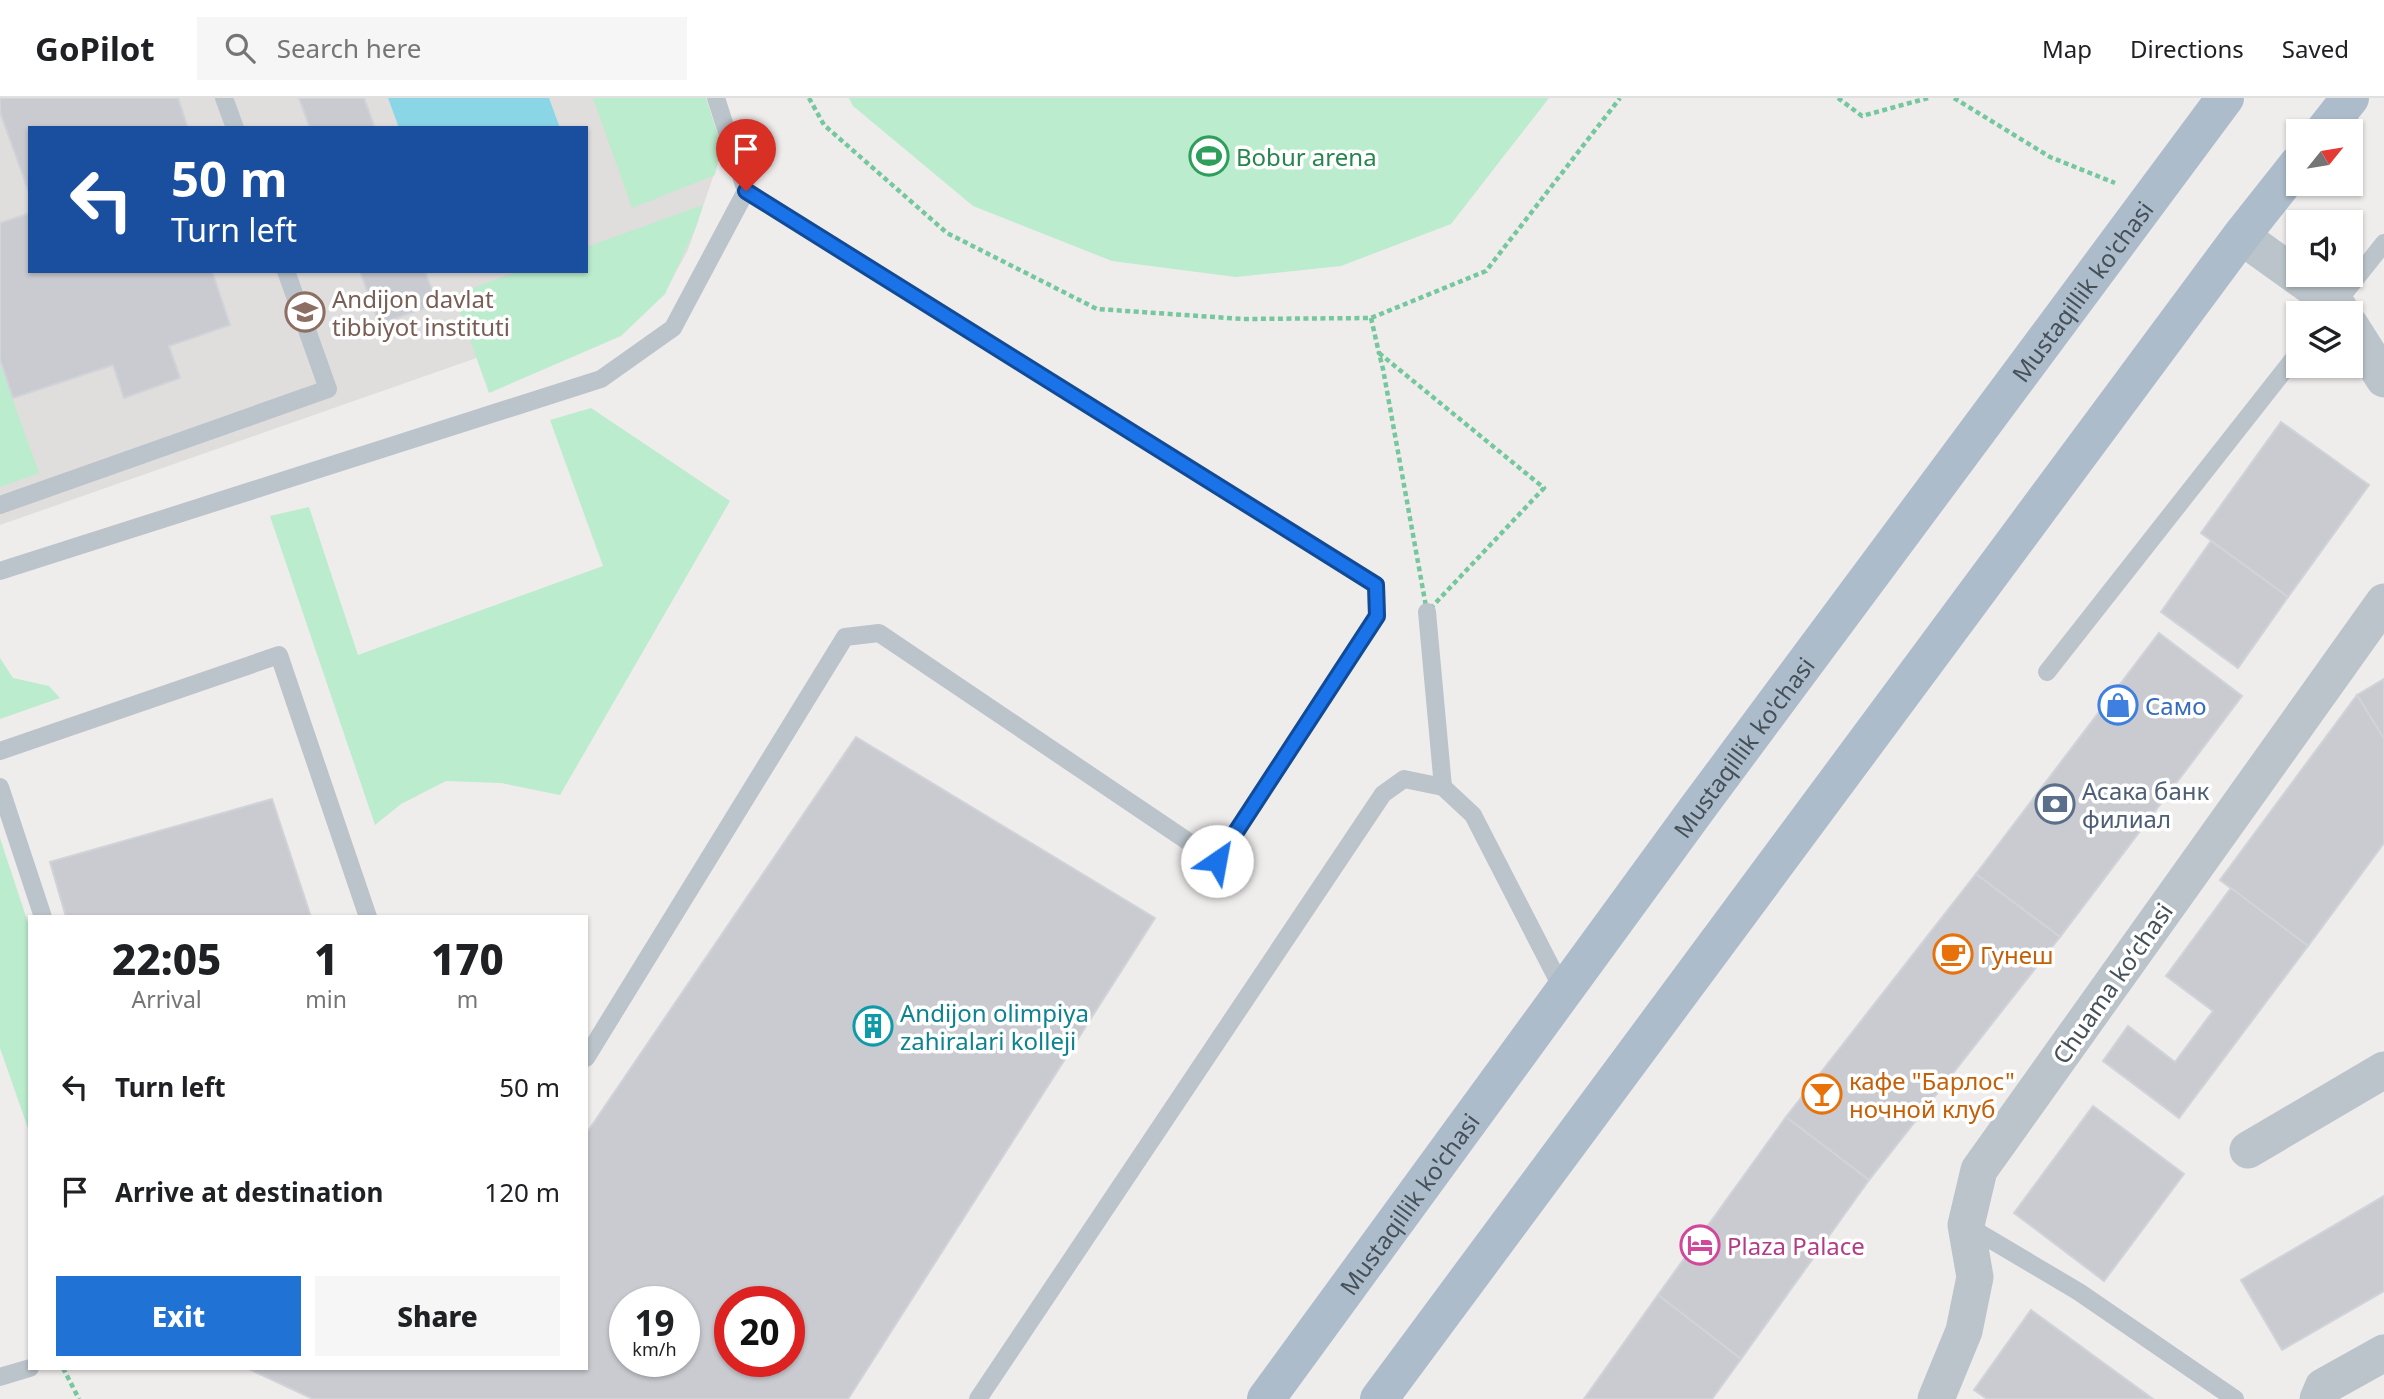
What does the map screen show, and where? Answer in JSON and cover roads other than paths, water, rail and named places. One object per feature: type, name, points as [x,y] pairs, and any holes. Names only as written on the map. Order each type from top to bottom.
[{"type":"main road","name":"Mustaqillik ko'chasi","points":[[1266,1399],[2225,98]]},
{"type":"main road","points":[[2333,119],[2350,98]]},
{"type":"main road","points":[[1379,1399],[2241,236],[2286,179]]},
{"type":"street","points":[[2241,236],[2323,301]]},
{"type":"street","points":[[2363,349],[2384,379]]},
{"type":"street","name":"Chuama koʻchasi","points":[[1936,1399],[1964,1331],[1975,1277],[1966,1225],[1979,1170],[2384,601]]},
{"type":"street","points":[[2248,1150],[2384,1070]]},
{"type":"street","points":[[2318,1399],[2323,1387],[2384,1353]]},
{"type":"lane","points":[[225,98],[234,126]]},
{"type":"lane","points":[[588,1055],[845,637],[879,633],[1217,861],[1377,616],[1376,585],[746,191],[716,98]]},
{"type":"lane","points":[[0,571],[601,379],[673,328],[746,191]]},
{"type":"lane","points":[[2347,301],[2384,243]]},
{"type":"lane","points":[[0,505],[328,389],[287,273]]},
{"type":"lane","points":[[2047,672],[2286,368]]},
{"type":"lane","points":[[1427,612],[1443,787]]},
{"type":"lane","points":[[0,751],[279,655],[367,915]]},
{"type":"lane","points":[[978,1399],[1383,794],[1405,779],[1443,787],[1473,815],[1564,992]]},
{"type":"lane","points":[[0,787],[42,915]]},
{"type":"lane","points":[[1966,1225],[2079,1292],[2235,1399]]},
{"type":"lane","points":[[0,1377],[28,1369]]},
{"type":"water","points":[[388,98],[549,98],[559,126],[398,126]]},
{"type":"place","name":"Bobur arena","points":[[1209,156]]},
{"type":"place","name":"Andijon davlat tibbiyot instituti","points":[[305,312]]},
{"type":"place","name":"Само","points":[[2118,705]]},
{"type":"place","name":"Асака банк филиал","points":[[2055,804]]},
{"type":"place","name":"Гунеш","points":[[1953,954]]},
{"type":"place","name":"Andijon olimpiya zahiralari kolleji","points":[[873,1026]]},
{"type":"place","name":"кафе \"Барлос\" ночной клуб","points":[[1822,1094]]},
{"type":"place","name":"Plaza Palace","points":[[1700,1245]]}]
